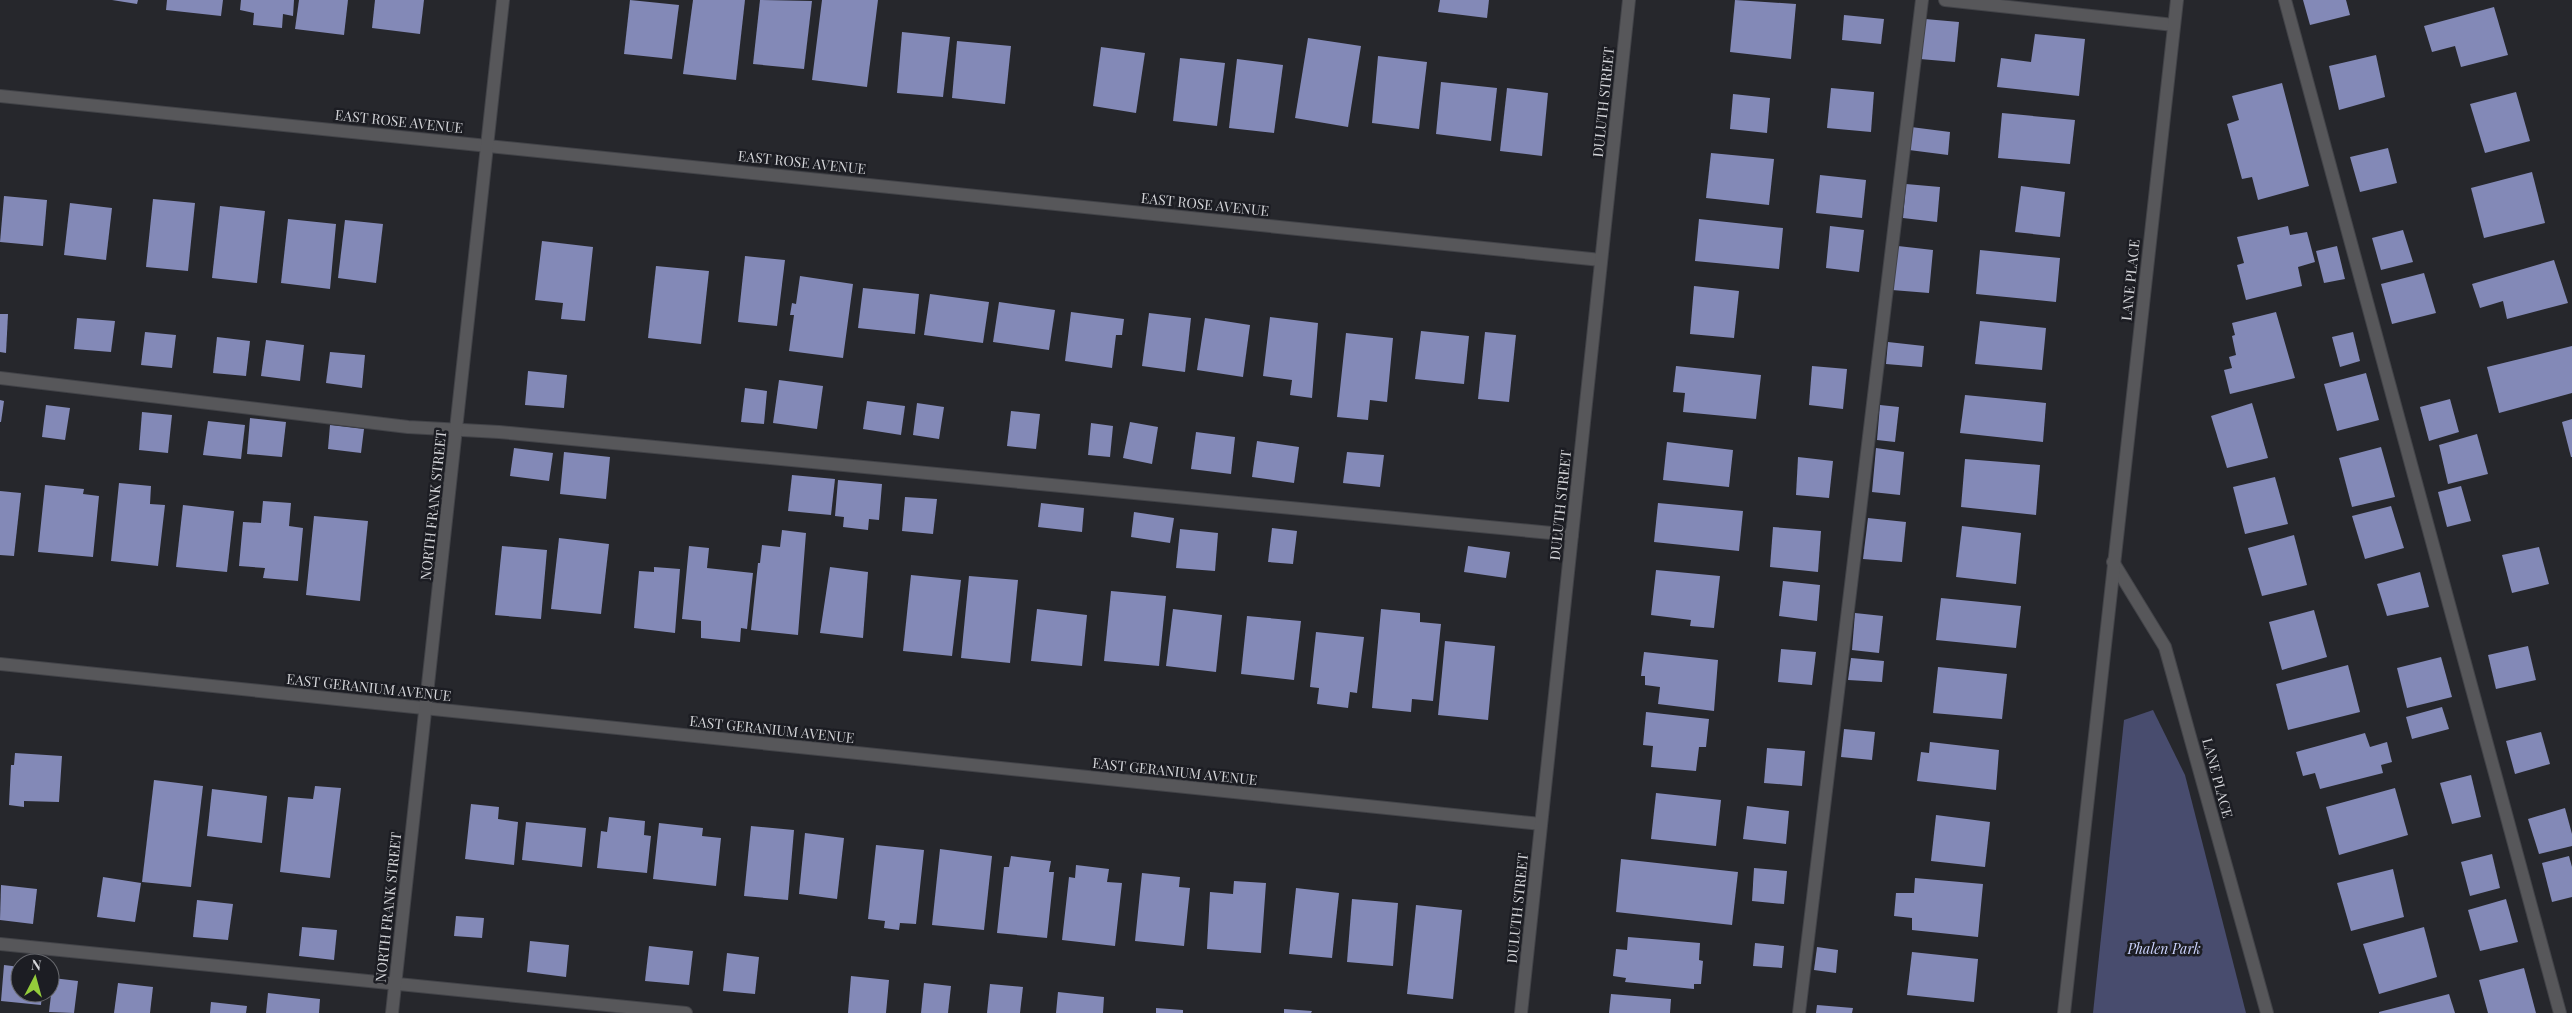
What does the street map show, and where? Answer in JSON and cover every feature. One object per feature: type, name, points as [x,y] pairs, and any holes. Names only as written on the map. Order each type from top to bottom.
[{"type":"street","name":"NORTH FRANK STREET","points":[[392,1013],[503,0]]},
{"type":"street","name":"DULUTH STREET","points":[[1521,1013],[1629,0]]},
{"type":"street","points":[[1800,1013],[1922,0]]},
{"type":"street","points":[[1945,0],[2174,25]]},
{"type":"street","name":"LANE PLACE","points":[[2064,1013],[2178,0]]},
{"type":"street","points":[[2285,0],[2560,1013]]},
{"type":"street","name":"EAST ROSE AVENUE","points":[[0,96],[1601,260]]},
{"type":"street","points":[[0,378],[408,427],[1572,535]]},
{"type":"street","name":"LANE PLACE","points":[[2114,562],[2165,647],[2267,1013]]},
{"type":"street","name":"EAST GERANIUM AVENUE","points":[[0,664],[1541,824]]},
{"type":"street","points":[[0,944],[686,1013]]},
{"type":"green space","name":"Phalen Park","points":[[2153,710],[2185,775],[2246,1013],[2093,1013],[2124,720]]},
{"type":"building","points":[[112,0],[138,0],[137,4]]},
{"type":"building","points":[[167,0],[223,0],[221,16],[166,10]]},
{"type":"building","points":[[241,0],[294,0],[293,16],[283,14],[282,28],[253,25],[254,13],[240,10]]},
{"type":"building","points":[[299,0],[348,0],[344,35],[295,29]]},
{"type":"building","points":[[375,0],[424,0],[420,34],[372,28]]},
{"type":"building","points":[[630,0],[679,5],[672,59],[624,54]]},
{"type":"building","points":[[693,0],[745,0],[736,80],[683,74]]},
{"type":"building","points":[[760,0],[812,1],[804,69],[753,64]]},
{"type":"building","points":[[822,0],[878,0],[867,87],[812,80]]},
{"type":"building","points":[[1440,0],[1489,0],[1487,18],[1438,12]]},
{"type":"building","points":[[1735,0],[1796,4],[1791,59],[1730,52]]},
{"type":"building","points":[[2303,0],[2346,0],[2350,15],[2310,25]]},
{"type":"building","points":[[2494,7],[2508,55],[2461,67],[2455,46],[2432,52],[2424,26]]},
{"type":"building","points":[[1844,15],[1884,19],[1881,44],[1842,40]]},
{"type":"building","points":[[1925,19],[1959,22],[1955,62],[1920,59]]},
{"type":"building","points":[[902,32],[950,37],[943,97],[897,93]]},
{"type":"building","points":[[2035,34],[2085,39],[2079,96],[1997,87],[2001,58],[2031,62]]},
{"type":"building","points":[[1308,38],[1361,46],[1348,127],[1295,118]]},
{"type":"building","points":[[957,41],[1011,46],[1005,104],[952,98]]},
{"type":"building","points":[[1101,47],[1145,53],[1136,113],[1093,106]]},
{"type":"building","points":[[2376,55],[2385,97],[2339,110],[2329,66]]},
{"type":"building","points":[[1378,56],[1427,62],[1419,129],[1372,123]]},
{"type":"building","points":[[1180,58],[1225,63],[1217,126],[1173,121]]},
{"type":"building","points":[[1237,59],[1283,65],[1274,133],[1229,128]]},
{"type":"building","points":[[1441,82],[1497,88],[1491,141],[1436,134]]},
{"type":"building","points":[[2282,83],[2309,186],[2258,200],[2252,177],[2242,179],[2227,124],[2239,120],[2232,96]]},
{"type":"building","points":[[1507,88],[1548,93],[1542,156],[1500,151]]},
{"type":"building","points":[[1831,88],[1874,92],[1871,132],[1827,128]]},
{"type":"building","points":[[2516,92],[2530,141],[2485,153],[2470,104]]},
{"type":"building","points":[[1733,94],[1770,98],[1767,133],[1730,129]]},
{"type":"building","points":[[2002,113],[2075,120],[2070,164],[1998,158]]},
{"type":"building","points":[[1911,127],[1950,132],[1948,155],[1909,150]]},
{"type":"building","points":[[2388,148],[2397,183],[2360,192],[2350,157]]},
{"type":"building","points":[[1711,153],[1774,159],[1769,205],[1706,198]]},
{"type":"building","points":[[2532,172],[2545,223],[2484,238],[2471,188]]},
{"type":"building","points":[[1820,175],[1866,180],[1862,218],[1816,213]]},
{"type":"building","points":[[1906,184],[1940,187],[1937,222],[1903,218]]},
{"type":"building","points":[[2021,186],[2065,192],[2060,237],[2015,232]]},
{"type":"building","points":[[4,196],[47,200],[43,246],[0,242]]},
{"type":"building","points":[[153,199],[195,203],[188,271],[146,267]]},
{"type":"building","points":[[70,203],[112,208],[106,260],[64,255]]},
{"type":"building","points":[[220,206],[265,211],[257,283],[212,278]]},
{"type":"building","points":[[288,219],[336,224],[330,289],[281,283]]},
{"type":"building","points":[[1699,219],[1783,228],[1779,269],[1695,261]]},
{"type":"building","points":[[345,220],[383,224],[376,283],[338,278]]},
{"type":"building","points":[[1830,226],[1864,230],[1859,272],[1826,268]]},
{"type":"building","points":[[2288,226],[2290,235],[2307,232],[2315,262],[2298,267],[2302,286],[2246,300],[2237,265],[2244,263],[2237,237]]},
{"type":"building","points":[[2403,230],[2413,262],[2381,270],[2372,238]]},
{"type":"building","points":[[542,241],[593,247],[585,321],[561,319],[563,303],[535,300]]},
{"type":"building","points":[[1898,246],[1933,250],[1929,293],[1892,290]]},
{"type":"building","points":[[2337,246],[2345,279],[2324,283],[2316,251]]},
{"type":"building","points":[[1980,250],[2060,258],[2056,302],[1976,294]]},
{"type":"building","points":[[745,256],[785,260],[777,326],[738,322]]},
{"type":"building","points":[[2554,260],[2568,303],[2507,319],[2503,301],[2480,308],[2472,284]]},
{"type":"building","points":[[656,266],[709,271],[701,344],[648,338]]},
{"type":"building","points":[[2424,273],[2436,313],[2392,324],[2381,284]]},
{"type":"building","points":[[800,276],[853,284],[843,358],[789,351],[794,315],[790,315],[792,303],[796,304]]},
{"type":"building","points":[[1694,286],[1739,291],[1734,338],[1690,334]]},
{"type":"building","points":[[863,288],[919,294],[915,334],[858,328]]},
{"type":"building","points":[[930,294],[989,302],[983,343],[924,335]]},
{"type":"building","points":[[999,302],[1055,310],[1049,350],[993,342]]},
{"type":"building","points":[[1071,312],[1124,319],[1122,335],[1116,335],[1112,368],[1065,361]]},
{"type":"building","points":[[2276,312],[2295,378],[2230,394],[2224,370],[2232,368],[2229,357],[2236,355],[2232,336],[2235,335],[2232,323]]},
{"type":"building","points":[[1149,313],[1191,318],[1185,372],[1142,366]]},
{"type":"building","points":[[0,314],[8,314],[6,353],[0,352]]},
{"type":"building","points":[[1270,317],[1318,323],[1312,398],[1290,395],[1292,380],[1263,376]]},
{"type":"building","points":[[77,318],[115,321],[111,352],[74,349]]},
{"type":"building","points":[[1205,318],[1250,325],[1243,377],[1197,370]]},
{"type":"building","points":[[1980,321],[2046,328],[2042,370],[1975,364]]},
{"type":"building","points":[[1421,331],[1469,336],[1464,384],[1415,379]]},
{"type":"building","points":[[145,332],[176,335],[172,368],[141,365]]},
{"type":"building","points":[[1485,332],[1516,335],[1509,402],[1478,399]]},
{"type":"building","points":[[2353,332],[2360,361],[2340,367],[2332,337]]},
{"type":"building","points":[[1346,333],[1393,338],[1387,402],[1370,400],[1368,420],[1337,417]]},
{"type":"building","points":[[217,337],[250,341],[246,376],[213,373]]},
{"type":"building","points":[[266,340],[304,345],[300,381],[261,376]]},
{"type":"building","points":[[1888,342],[1924,346],[1922,367],[1886,364]]},
{"type":"building","points":[[2572,346],[2572,393],[2499,413],[2487,367]]},
{"type":"building","points":[[330,352],[365,355],[362,388],[326,383]]},
{"type":"building","points":[[1676,366],[1761,375],[1756,419],[1683,412],[1685,393],[1673,392]]},
{"type":"building","points":[[1812,366],[1847,369],[1843,409],[1809,405]]},
{"type":"building","points":[[528,371],[567,375],[564,408],[525,405]]},
{"type":"building","points":[[2366,373],[2379,420],[2337,431],[2324,384]]},
{"type":"building","points":[[779,380],[823,386],[817,429],[773,423]]},
{"type":"building","points":[[745,388],[767,391],[764,424],[741,422]]},
{"type":"building","points":[[1965,395],[2046,403],[2043,442],[1960,433]]},
{"type":"building","points":[[2450,399],[2459,432],[2429,441],[2420,407]]},
{"type":"building","points":[[0,400],[4,401],[1,422],[0,422]]},
{"type":"building","points":[[867,401],[905,406],[901,435],[863,429]]},
{"type":"building","points":[[917,403],[944,407],[939,439],[913,435]]},
{"type":"building","points":[[2252,403],[2268,458],[2227,468],[2211,416]]},
{"type":"building","points":[[46,405],[70,408],[65,440],[42,437]]},
{"type":"building","points":[[1880,405],[1899,407],[1895,442],[1877,440]]},
{"type":"building","points":[[1011,411],[1040,414],[1036,449],[1007,446]]},
{"type":"building","points":[[142,412],[172,415],[168,453],[139,450]]},
{"type":"building","points":[[250,418],[286,422],[282,457],[247,454]]},
{"type":"building","points":[[2572,419],[2572,457],[2571,457],[2562,422]]},
{"type":"building","points":[[208,421],[245,425],[241,459],[203,455]]},
{"type":"building","points":[[1130,422],[1158,427],[1152,464],[1123,458]]},
{"type":"building","points":[[1091,423],[1113,426],[1110,457],[1088,455]]},
{"type":"building","points":[[330,425],[364,429],[361,453],[328,449]]},
{"type":"building","points":[[1196,432],[1235,437],[1231,474],[1191,469]]},
{"type":"building","points":[[2477,434],[2488,474],[2448,484],[2439,445]]},
{"type":"building","points":[[1257,441],[1299,447],[1294,483],[1252,477]]},
{"type":"building","points":[[1667,442],[1733,450],[1729,487],[1663,480]]},
{"type":"building","points":[[2381,447],[2395,497],[2352,507],[2339,458]]},
{"type":"building","points":[[514,448],[553,453],[549,481],[510,476]]},
{"type":"building","points":[[1876,448],[1904,452],[1900,495],[1872,492]]},
{"type":"building","points":[[564,452],[610,457],[606,499],[560,494]]},
{"type":"building","points":[[1347,452],[1384,455],[1380,487],[1343,483]]},
{"type":"building","points":[[1798,457],[1833,461],[1829,498],[1796,495]]},
{"type":"building","points":[[1965,459],[2040,465],[2036,515],[1961,507]]},
{"type":"building","points":[[792,475],[835,479],[831,515],[788,511]]},
{"type":"building","points":[[2275,477],[2288,524],[2245,534],[2233,487]]},
{"type":"building","points":[[838,480],[882,484],[879,520],[869,519],[868,530],[843,527],[844,517],[835,516]]},
{"type":"building","points":[[119,483],[151,486],[150,504],[165,505],[158,566],[111,561]]},
{"type":"building","points":[[45,485],[84,489],[83,494],[99,496],[93,557],[38,552]]},
{"type":"building","points":[[2461,486],[2471,521],[2447,527],[2438,492]]},
{"type":"building","points":[[0,491],[21,493],[14,556],[0,555]]},
{"type":"building","points":[[905,497],[937,499],[933,534],[902,531]]},
{"type":"building","points":[[263,501],[291,503],[289,526],[303,528],[298,581],[263,578],[265,568],[239,566],[243,522],[261,523]]},
{"type":"building","points":[[1041,503],[1084,508],[1082,532],[1038,527]]},
{"type":"building","points":[[1658,503],[1743,511],[1739,551],[1654,542]]},
{"type":"building","points":[[183,505],[234,511],[227,572],[176,567]]},
{"type":"building","points":[[2391,506],[2404,548],[2365,559],[2352,516]]},
{"type":"building","points":[[1134,512],[1174,518],[1170,543],[1131,537]]},
{"type":"building","points":[[314,516],[368,521],[360,601],[306,595]]},
{"type":"building","points":[[1868,518],[1906,522],[1902,562],[1863,559]]},
{"type":"building","points":[[1962,526],[2021,533],[2016,584],[1956,577]]},
{"type":"building","points":[[1773,527],[1821,531],[1818,572],[1770,567]]},
{"type":"building","points":[[1272,528],[1297,531],[1293,564],[1268,562]]},
{"type":"building","points":[[1180,529],[1218,533],[1215,571],[1176,568]]},
{"type":"building","points":[[782,530],[806,533],[798,635],[751,630],[758,563],[760,563],[762,545],[780,547]]},
{"type":"building","points":[[2294,535],[2307,585],[2262,596],[2248,548]]},
{"type":"building","points":[[559,538],[609,544],[601,614],[551,609]]},
{"type":"building","points":[[502,546],[547,550],[541,619],[495,615]]},
{"type":"building","points":[[689,546],[709,548],[707,568],[753,573],[747,629],[741,628],[740,642],[701,638],[701,621],[682,619]]},
{"type":"building","points":[[1468,546],[1510,552],[1506,578],[1464,572]]},
{"type":"building","points":[[2539,547],[2549,584],[2512,593],[2502,555]]},
{"type":"building","points":[[654,567],[680,569],[675,633],[634,628],[639,571],[654,572]]},
{"type":"building","points":[[830,567],[868,572],[863,638],[820,633]]},
{"type":"building","points":[[1656,570],[1720,576],[1714,628],[1690,626],[1691,620],[1651,615]]},
{"type":"building","points":[[2420,572],[2429,607],[2387,616],[2377,584]]},
{"type":"building","points":[[911,575],[961,580],[952,656],[903,651]]},
{"type":"building","points":[[969,576],[1018,580],[1010,663],[961,658]]},
{"type":"building","points":[[1783,581],[1820,585],[1817,621],[1779,616]]},
{"type":"building","points":[[1111,591],[1166,596],[1159,666],[1104,661]]},
{"type":"building","points":[[1941,598],[2021,606],[2016,648],[1936,640]]},
{"type":"building","points":[[1037,609],[1087,615],[1082,666],[1031,661]]},
{"type":"building","points":[[1173,609],[1222,615],[1216,672],[1166,666]]},
{"type":"building","points":[[1381,609],[1420,613],[1420,622],[1441,624],[1433,701],[1412,699],[1411,712],[1372,708]]},
{"type":"building","points":[[2314,610],[2327,657],[2282,670],[2269,622]]},
{"type":"building","points":[[1855,613],[1883,616],[1879,653],[1852,650]]},
{"type":"building","points":[[1247,616],[1301,621],[1294,680],[1241,674]]},
{"type":"building","points":[[1316,632],[1364,637],[1357,693],[1350,692],[1348,708],[1317,704],[1319,688],[1310,687]]},
{"type":"building","points":[[1445,641],[1495,646],[1488,720],[1438,715]]},
{"type":"building","points":[[2528,646],[2536,680],[2496,689],[2488,655]]},
{"type":"building","points":[[1781,649],[1816,652],[1812,685],[1778,682]]},
{"type":"building","points":[[1644,652],[1718,660],[1714,711],[1658,704],[1660,687],[1645,685],[1645,676],[1641,676]]},
{"type":"building","points":[[2441,657],[2452,697],[2407,708],[2397,668]]},
{"type":"building","points":[[1851,658],[1884,661],[1882,682],[1848,680]]},
{"type":"building","points":[[2348,665],[2360,712],[2288,730],[2276,684]]},
{"type":"building","points":[[1938,667],[2007,674],[2002,719],[1933,713]]},
{"type":"building","points":[[2442,707],[2449,729],[2412,739],[2406,717]]},
{"type":"building","points":[[1646,712],[1709,719],[1706,747],[1699,747],[1696,771],[1651,767],[1653,746],[1643,745]]},
{"type":"building","points":[[1844,729],[1875,732],[1872,760],[1841,757]]},
{"type":"building","points":[[2541,732],[2550,764],[2515,774],[2506,741]]},
{"type":"building","points":[[2365,733],[2370,747],[2387,742],[2392,762],[2381,765],[2383,773],[2320,789],[2315,773],[2303,776],[2296,752]]},
{"type":"building","points":[[1930,742],[1999,750],[1996,790],[1917,781],[1921,752],[1929,753]]},
{"type":"building","points":[[1767,748],[1805,751],[1802,786],[1764,783]]},
{"type":"building","points":[[15,753],[62,756],[59,802],[24,801],[24,807],[9,805],[11,765],[14,765]]},
{"type":"building","points":[[2471,775],[2481,817],[2452,824],[2440,783]]},
{"type":"building","points":[[154,780],[203,786],[191,887],[142,882]]},
{"type":"building","points":[[315,786],[341,788],[330,878],[280,872],[288,797],[313,799]]},
{"type":"building","points":[[2395,788],[2408,835],[2339,855],[2326,807]]},
{"type":"building","points":[[212,789],[267,796],[262,843],[207,836]]},
{"type":"building","points":[[1656,793],[1721,800],[1716,846],[1651,839]]},
{"type":"building","points":[[471,804],[499,807],[498,819],[518,822],[514,865],[465,859]]},
{"type":"building","points":[[1747,806],[1789,811],[1786,844],[1743,839]]},
{"type":"building","points":[[2565,808],[2572,834],[2572,846],[2539,854],[2528,819]]},
{"type":"building","points":[[1936,815],[1990,822],[1985,867],[1931,861]]},
{"type":"building","points":[[609,817],[645,821],[644,835],[651,836],[647,873],[597,868],[601,831],[607,832]]},
{"type":"building","points":[[526,822],[586,828],[582,867],[522,860]]},
{"type":"building","points":[[659,823],[703,828],[702,836],[721,838],[716,886],[653,879]]},
{"type":"building","points":[[751,826],[794,830],[788,900],[744,896]]},
{"type":"building","points":[[805,833],[844,838],[837,899],[799,894]]},
{"type":"building","points":[[876,845],[924,850],[916,924],[900,923],[899,930],[884,928],[885,921],[868,919]]},
{"type":"building","points":[[940,849],[992,856],[984,930],[932,925]]},
{"type":"building","points":[[2492,854],[2500,888],[2470,896],[2461,862]]},
{"type":"building","points":[[1011,856],[1051,861],[1049,872],[1054,872],[1047,938],[997,933],[1004,867],[1009,867]]},
{"type":"building","points":[[2569,856],[2572,867],[2572,897],[2552,902],[2542,863]]},
{"type":"building","points":[[1621,859],[1738,872],[1732,925],[1616,912]]},
{"type":"building","points":[[1076,865],[1109,869],[1107,882],[1122,883],[1115,946],[1062,940],[1069,877],[1075,878]]},
{"type":"building","points":[[1754,868],[1787,871],[1784,904],[1752,901]]},
{"type":"building","points":[[2393,869],[2404,917],[2351,931],[2337,883]]},
{"type":"building","points":[[1142,873],[1180,877],[1179,887],[1190,888],[1184,946],[1135,941]]},
{"type":"building","points":[[103,877],[141,883],[135,922],[97,917]]},
{"type":"building","points":[[1915,878],[1983,884],[1978,937],[1912,930],[1912,918],[1894,916],[1896,893],[1914,893]]},
{"type":"building","points":[[1234,881],[1266,883],[1261,953],[1207,949],[1210,892],[1233,894]]},
{"type":"building","points":[[1,885],[37,889],[33,924],[0,920]]},
{"type":"building","points":[[1296,888],[1339,893],[1332,958],[1289,954]]},
{"type":"building","points":[[1352,899],[1398,903],[1393,966],[1347,962]]},
{"type":"building","points":[[2506,899],[2518,942],[2480,951],[2468,910]]},
{"type":"building","points":[[197,900],[233,904],[228,940],[193,937]]},
{"type":"building","points":[[1416,905],[1462,910],[1453,999],[1407,994]]},
{"type":"building","points":[[456,916],[484,918],[482,938],[454,936]]},
{"type":"building","points":[[302,927],[337,930],[334,960],[299,956]]},
{"type":"building","points":[[2424,927],[2437,977],[2379,994],[2363,944]]},
{"type":"building","points":[[1628,937],[1700,943],[1699,960],[1703,961],[1701,984],[1694,984],[1694,989],[1625,982],[1626,978],[1613,976],[1616,949],[1627,950]]},
{"type":"building","points":[[530,941],[569,945],[566,977],[527,972]]},
{"type":"building","points":[[1755,943],[1784,946],[1782,968],[1753,966]]},
{"type":"building","points":[[649,946],[693,951],[689,985],[645,981]]},
{"type":"building","points":[[1817,947],[1838,950],[1836,973],[1814,970]]},
{"type":"building","points":[[1912,952],[1978,959],[1974,1002],[1907,995]]},
{"type":"building","points":[[727,953],[759,957],[755,994],[723,991]]},
{"type":"building","points":[[4,965],[10,966],[10,1002],[1,1001]]},
{"type":"building","points":[[2524,968],[2536,1013],[2488,1013],[2479,980]]},
{"type":"building","points":[[851,976],[889,980],[886,1013],[848,1013]]},
{"type":"building","points":[[60,979],[78,981],[74,1013],[49,1012],[50,1003],[60,1003]]},
{"type":"building","points":[[118,983],[153,987],[150,1013],[114,1013]]},
{"type":"building","points":[[924,983],[951,986],[948,1013],[921,1013]]},
{"type":"building","points":[[990,984],[1023,987],[1020,1013],[987,1013]]},
{"type":"building","points":[[1058,992],[1104,997],[1103,1013],[1056,1013]]},
{"type":"building","points":[[268,993],[320,999],[319,1013],[266,1013]]},
{"type":"building","points":[[1611,994],[1671,999],[1670,1013],[1609,1013]]},
{"type":"building","points":[[2449,994],[2455,1013],[2379,1013],[2379,1012]]},
{"type":"building","points":[[211,1002],[247,1006],[246,1013],[210,1013]]},
{"type":"building","points":[[21,1003],[41,1003],[41,1005]]},
{"type":"building","points":[[1817,1005],[1853,1008],[1852,1013],[1816,1013]]},
{"type":"building","points":[[1156,1008],[1183,1010],[1183,1013],[1156,1013]]},
{"type":"building","points":[[1284,1009],[1312,1011],[1311,1013],[1284,1013]]}]
